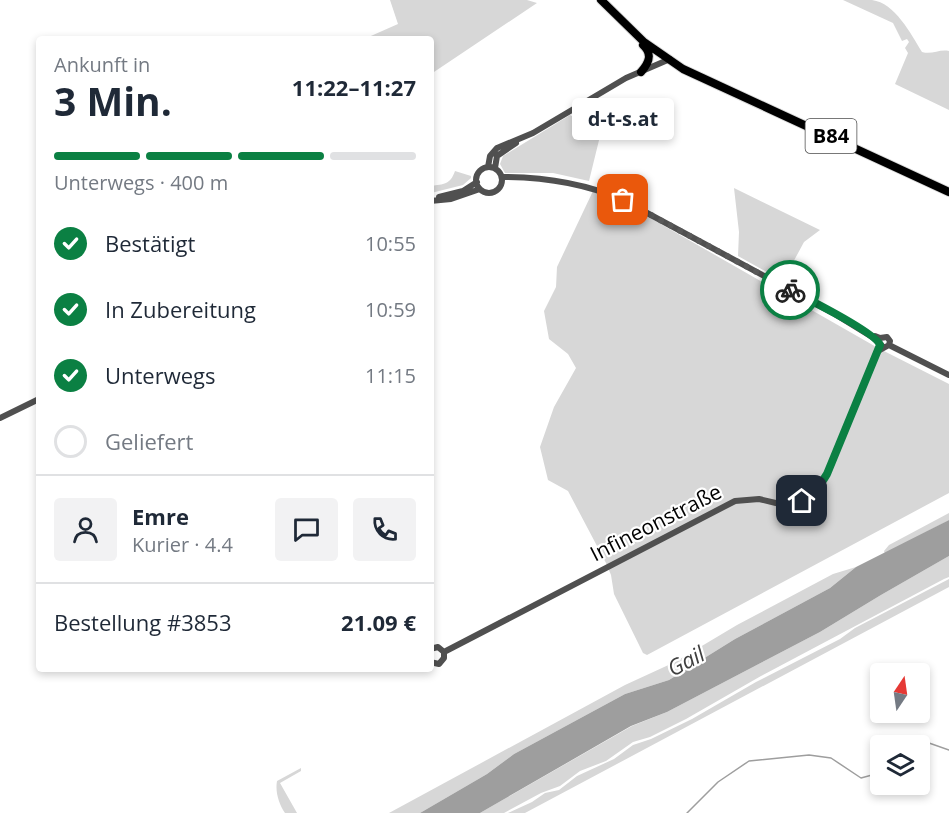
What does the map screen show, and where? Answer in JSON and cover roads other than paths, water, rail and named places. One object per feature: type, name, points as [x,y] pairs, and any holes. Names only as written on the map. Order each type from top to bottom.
[{"type":"main road","name":"B84","points":[[601,0],[644,42],[683,69],[949,192]]},
{"type":"main road","points":[[629,28],[630,34],[648,50],[649,63],[641,72]]},
{"type":"street","points":[[478,186],[479,173],[492,168],[500,153],[524,137],[627,78],[670,59]]},
{"type":"street","points":[[492,168],[502,179],[557,180],[591,187],[623,200],[866,332],[883,344],[949,375]]},
{"type":"street","points":[[434,199],[478,186],[491,193],[499,189],[502,179]]},
{"type":"street","name":"Infineonstraße","points":[[434,663],[440,664],[444,658],[444,652],[735,501],[759,499],[780,504],[802,501],[815,493],[827,474],[883,344]]},
{"type":"street","points":[[0,418],[36,400]]},
{"type":"street","points":[[434,648],[438,646],[444,652]]},
{"type":"waterway","points":[[930,743],[949,750]]},
{"type":"waterway","points":[[687,813],[718,782],[749,761],[809,755],[831,758],[861,778],[870,776]]},
{"type":"place","name":"d-t-s.at","points":[[623,200]]},
{"type":"water label","name":"Gail","points":[[686,661]]}]
